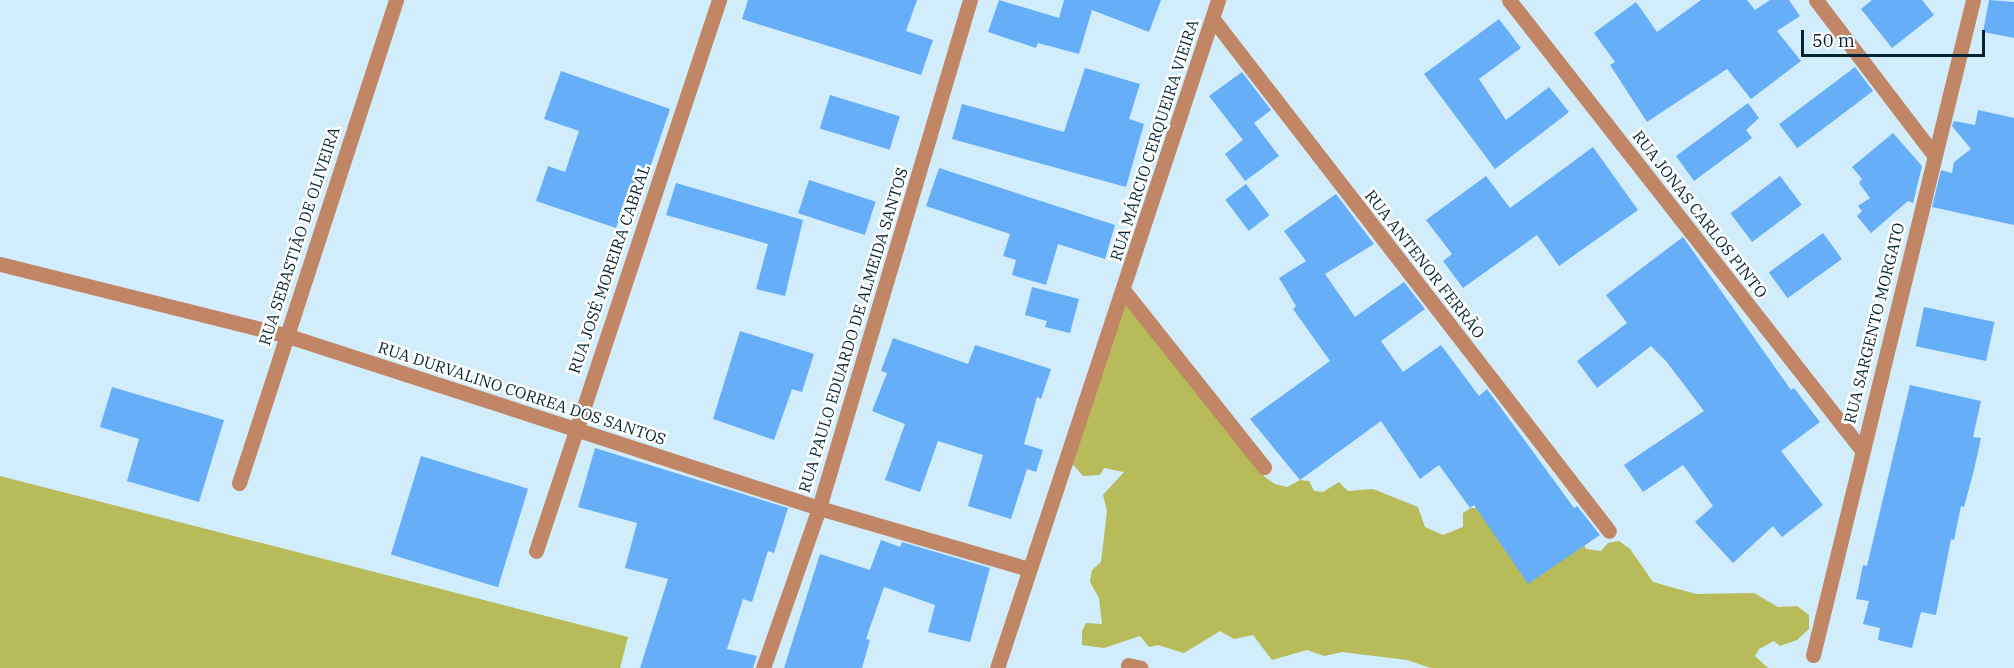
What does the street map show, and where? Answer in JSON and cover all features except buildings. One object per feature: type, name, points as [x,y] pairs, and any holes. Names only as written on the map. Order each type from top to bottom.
[{"type":"street","name":"RUA SEBASTIÃO DE OLIVEIRA","points":[[239,483],[285,335],[396,0]]},
{"type":"street","name":"RUA JOSÉ MOREIRA CABRAL","points":[[536,551],[574,428],[719,0]]},
{"type":"street","name":"RUA PAULO EDUARDO DE ALMEIDA SANTOS","points":[[763,668],[819,508],[970,0]]},
{"type":"street","name":"RUA MÁRCIO CERQUEIRA VIEIRA","points":[[997,668],[1124,291],[1218,0]]},
{"type":"street","name":"RUA JONAS CARLOS PINTO","points":[[1509,0],[1862,450]]},
{"type":"street","points":[[1816,0],[1934,156]]},
{"type":"street","name":"RUA SARGENTO MORGATO","points":[[1814,656],[1862,450],[1973,0]]},
{"type":"street","name":"RUA ANTENOR FERRÃO","points":[[1213,19],[1609,531]]},
{"type":"street","name":"RUA DURVALINO CORREA DOS SANTOS","points":[[0,264],[285,335],[819,508],[1029,569]]},
{"type":"street","points":[[1124,291],[1264,467]]},
{"type":"shaded area","points":[[1124,291],[1265,477],[1275,484],[1287,487],[1300,480],[1309,481],[1314,491],[1323,492],[1339,482],[1348,491],[1373,489],[1418,507],[1425,527],[1443,535],[1463,527],[1463,513],[1471,508],[1486,508],[1581,538],[1586,549],[1601,551],[1608,543],[1619,541],[1630,549],[1653,582],[1696,594],[1754,593],[1778,607],[1797,606],[1809,615],[1809,629],[1797,640],[1780,646],[1774,641],[1759,649],[1755,656],[1768,668],[1431,668],[1407,660],[1342,652],[1324,656],[1307,650],[1272,660],[1253,635],[1234,639],[1220,631],[1184,653],[1158,645],[1149,647],[1140,636],[1104,648],[1082,645],[1082,631],[1086,623],[1102,624],[1099,598],[1090,582],[1092,570],[1101,562],[1107,511],[1103,495],[1124,472],[1104,468],[1100,475],[1083,476],[1067,458]]},
{"type":"shaded area","points":[[0,476],[628,637],[620,668],[0,668]]}]
